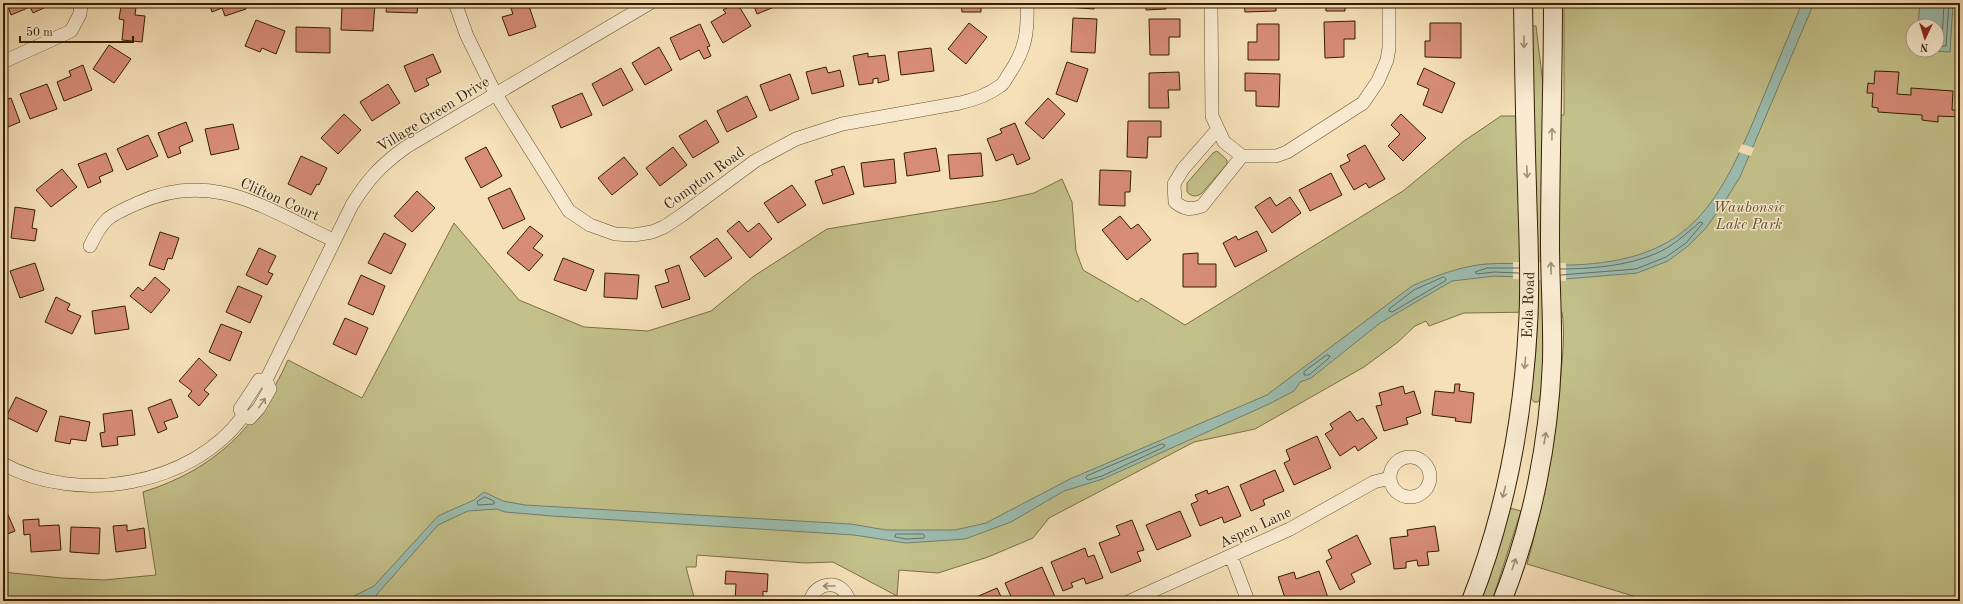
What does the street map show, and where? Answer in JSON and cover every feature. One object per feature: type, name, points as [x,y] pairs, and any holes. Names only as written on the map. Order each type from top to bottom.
[{"type":"main road","name":"Eola Road","points":[[1470,601],[1484,566],[1498,516],[1517,428],[1527,346],[1529,243],[1523,3]]},
{"type":"main road","name":"Eola Road","points":[[1502,601],[1520,547],[1535,492],[1547,424],[1552,361],[1550,243],[1553,3]]},
{"type":"street","points":[[3,62],[71,31],[80,14],[80,3]]},
{"type":"street","name":"Compton Road","points":[[455,3],[467,36],[495,93],[569,211],[590,225],[604,232],[634,235],[652,232],[664,227],[755,161],[796,139],[842,124],[960,103],[975,99],[1001,86],[1018,61],[1025,44],[1028,26],[1027,3]]},
{"type":"street","name":"Village Green Drive","points":[[3,464],[28,474],[67,484],[87,486],[126,483],[174,469],[196,458],[218,442],[243,416],[250,418],[266,397],[270,389],[266,380],[333,240],[364,184],[383,164],[406,146],[650,3]]},
{"type":"street","points":[[1211,3],[1212,116],[1224,142],[1242,156],[1276,156],[1287,152],[1363,102],[1378,81],[1387,60],[1390,48],[1389,3]]},
{"type":"street","points":[[1218,129],[1183,169],[1174,184],[1175,202],[1183,208],[1192,210],[1202,206],[1242,156]]},
{"type":"street","name":"Clifton Court","points":[[90,246],[100,226],[113,214],[151,197],[173,191],[192,189],[210,190],[245,198],[333,240]]},
{"type":"street","name":"Aspen Lane","points":[[1130,601],[1231,556],[1318,514],[1374,482],[1390,478]]},
{"type":"street","points":[[1231,556],[1248,601]]},
{"type":"street","points":[[810,601],[812,594],[818,588],[830,585],[841,588],[846,593],[849,601]]},
{"type":"green space","name":"Waubonsie Lake Park","points":[[1564,3],[1960,3],[1960,601],[1650,601],[1527,564],[1539,517],[1553,446],[1559,397],[1563,342],[1562,312],[1543,312],[1542,387],[1538,402],[1534,402],[1531,398],[1538,312],[1464,313],[1429,326],[1426,321],[1415,326],[1398,342],[1364,367],[1255,429],[1194,442],[1049,518],[1033,538],[988,557],[938,573],[899,570],[897,596],[833,562],[805,563],[697,555],[696,567],[686,567],[695,601],[3,601],[3,572],[62,578],[104,580],[156,575],[143,492],[168,483],[191,472],[231,443],[263,406],[288,360],[362,398],[454,223],[519,300],[584,327],[648,331],[711,311],[754,276],[827,229],[998,201],[1034,193],[1062,179],[1072,202],[1076,251],[1083,270],[1138,302],[1141,298],[1185,325],[1403,191],[1464,141],[1501,116],[1534,116],[1532,26],[1536,26],[1543,84],[1544,115],[1564,115]]},
{"type":"green space","points":[[1217,151],[1227,160],[1227,164],[1202,193],[1196,196],[1191,195],[1187,192],[1187,183],[1213,153]]},
{"type":"green space","points":[[1510,508],[1521,511],[1492,601],[1481,601],[1501,542]]},
{"type":"water","points":[[1802,3],[1814,3],[1740,177],[1706,228],[1688,246],[1668,261],[1637,273],[1565,279],[1494,276],[1452,281],[1380,323],[1311,378],[1300,382],[1294,391],[1269,404],[1103,479],[1064,491],[1011,522],[965,539],[906,543],[854,535],[552,516],[505,512],[497,509],[468,511],[438,525],[371,601],[352,601],[354,596],[374,586],[438,516],[474,500],[484,492],[503,501],[525,505],[851,524],[886,530],[955,530],[986,523],[1070,479],[1267,395],[1412,286],[1421,282],[1448,272],[1477,265],[1508,263],[1572,265],[1611,261],[1643,253],[1669,241],[1691,224],[1710,204],[1741,149]]},
{"type":"water","points":[[1920,3],[1953,3],[1950,52],[1945,52],[1945,18],[1919,18]]},
{"type":"pier","points":[[1742,144],[1754,148],[1751,156],[1738,152]]},
{"type":"pier","points":[[1513,262],[1566,263],[1566,281],[1513,279]]},
{"type":"building","points":[[7,3],[45,3],[46,7],[33,13],[30,7],[11,15]]},
{"type":"building","points":[[209,3],[244,3],[246,9],[225,16],[222,8],[212,12]]},
{"type":"building","points":[[359,3],[375,3],[373,31],[341,30],[342,6],[359,7]]},
{"type":"building","points":[[387,3],[418,3],[417,13],[386,12]]},
{"type":"building","points":[[509,3],[528,3],[536,27],[509,36],[502,17],[513,14]]},
{"type":"building","points":[[737,3],[751,26],[723,43],[711,22],[726,13],[723,10]]},
{"type":"building","points":[[753,3],[784,3],[757,14]]},
{"type":"building","points":[[961,3],[981,3],[981,12],[962,12]]},
{"type":"building","points":[[1066,3],[1094,3],[1094,9],[1066,7]]},
{"type":"building","points":[[1146,3],[1165,3],[1166,9],[1146,10]]},
{"type":"building","points":[[1244,3],[1276,3],[1276,11],[1245,12]]},
{"type":"building","points":[[1326,3],[1345,3],[1345,11],[1326,11]]},
{"type":"building","points":[[1437,3],[1458,3],[1458,6],[1437,6]]},
{"type":"building","points":[[121,6],[136,7],[135,15],[145,16],[142,42],[122,40],[124,20],[119,19]]},
{"type":"building","points":[[1073,18],[1097,19],[1095,53],[1071,52]]},
{"type":"building","points":[[1149,19],[1180,19],[1180,37],[1169,37],[1169,55],[1150,55]]},
{"type":"building","points":[[256,20],[285,31],[276,54],[262,48],[260,52],[245,46]]},
{"type":"building","points":[[1355,21],[1355,39],[1344,39],[1344,57],[1325,58],[1324,22]]},
{"type":"building","points":[[969,23],[987,37],[966,64],[948,49]]},
{"type":"building","points":[[1430,23],[1461,23],[1461,58],[1425,57],[1425,41],[1430,41]]},
{"type":"building","points":[[700,24],[710,46],[707,47],[711,56],[704,59],[699,50],[680,60],[670,38]]},
{"type":"building","points":[[1257,24],[1279,24],[1279,60],[1248,60],[1248,42],[1257,42]]},
{"type":"building","points":[[296,27],[330,28],[330,53],[296,52]]},
{"type":"building","points":[[109,45],[131,59],[114,83],[93,69]]},
{"type":"building","points":[[659,47],[672,70],[645,85],[632,63]]},
{"type":"building","points":[[931,48],[934,71],[901,75],[898,52]]},
{"type":"building","points":[[868,53],[868,57],[885,55],[889,80],[878,83],[878,78],[873,79],[873,83],[859,85],[853,56]]},
{"type":"building","points":[[433,54],[441,72],[426,79],[429,85],[415,92],[404,66]]},
{"type":"building","points":[[1067,62],[1088,69],[1077,102],[1056,94]]},
{"type":"building","points":[[83,65],[92,90],[64,101],[57,82],[71,76],[69,71]]},
{"type":"building","points":[[826,67],[828,73],[840,70],[844,86],[812,94],[806,72]]},
{"type":"building","points":[[621,68],[633,90],[603,106],[592,84]]},
{"type":"building","points":[[1424,68],[1455,83],[1442,113],[1423,105],[1429,89],[1417,84]]},
{"type":"building","points":[[1875,71],[1899,72],[1897,94],[1911,95],[1911,88],[1953,91],[1952,110],[1960,110],[1960,117],[1938,116],[1938,122],[1922,120],[1922,115],[1878,112],[1878,108],[1872,107],[1873,93],[1867,93],[1868,83],[1874,84]]},
{"type":"building","points":[[1179,72],[1180,90],[1168,90],[1169,108],[1149,108],[1149,73]]},
{"type":"building","points":[[1245,73],[1280,74],[1279,107],[1256,106],[1256,91],[1245,91]]},
{"type":"building","points":[[790,74],[799,99],[770,111],[760,85]]},
{"type":"building","points":[[47,84],[57,109],[30,119],[20,94]]},
{"type":"building","points":[[388,84],[400,103],[372,121],[360,102]]},
{"type":"building","points":[[582,93],[592,115],[561,128],[552,106]]},
{"type":"building","points":[[747,96],[757,117],[727,132],[717,111]]},
{"type":"building","points":[[11,98],[20,122],[3,129],[3,101]]},
{"type":"building","points":[[1048,98],[1065,114],[1043,139],[1025,123]]},
{"type":"building","points":[[344,114],[361,130],[338,154],[321,138]]},
{"type":"building","points":[[1401,114],[1426,138],[1403,161],[1388,146],[1400,134],[1391,125]]},
{"type":"building","points":[[706,120],[719,142],[693,158],[679,136]]},
{"type":"building","points":[[1128,121],[1161,121],[1161,137],[1148,137],[1147,158],[1127,157]]},
{"type":"building","points":[[186,122],[193,141],[179,147],[181,153],[168,158],[158,133]]},
{"type":"building","points":[[1015,123],[1030,159],[1017,165],[1013,154],[996,161],[987,139],[1002,133],[1000,129]]},
{"type":"building","points":[[233,124],[239,149],[211,155],[205,129]]},
{"type":"building","points":[[148,135],[158,156],[127,170],[117,149]]},
{"type":"building","points":[[1365,145],[1385,179],[1369,188],[1366,183],[1354,190],[1340,166],[1350,161],[1347,155]]},
{"type":"building","points":[[486,147],[502,176],[481,188],[465,158]]},
{"type":"building","points":[[673,147],[687,165],[660,186],[646,168]]},
{"type":"building","points":[[936,148],[940,171],[907,176],[904,153]]},
{"type":"building","points":[[106,153],[113,171],[99,177],[101,182],[88,188],[78,164]]},
{"type":"building","points":[[981,153],[983,176],[950,179],[948,155]]},
{"type":"building","points":[[301,156],[327,168],[319,185],[317,184],[311,195],[288,184]]},
{"type":"building","points":[[624,157],[638,174],[612,195],[598,178]]},
{"type":"building","points":[[894,159],[896,183],[864,187],[861,163]]},
{"type":"building","points":[[844,166],[854,194],[823,204],[815,181],[833,175],[831,170]]},
{"type":"building","points":[[62,169],[77,187],[51,207],[36,190]]},
{"type":"building","points":[[1100,170],[1131,171],[1130,192],[1125,192],[1125,206],[1099,205]]},
{"type":"building","points":[[1331,173],[1342,195],[1310,211],[1299,190]]},
{"type":"building","points":[[792,185],[806,205],[778,223],[764,203]]},
{"type":"building","points":[[510,188],[525,219],[503,229],[488,198]]},
{"type":"building","points":[[417,191],[435,208],[412,232],[394,216]]},
{"type":"building","points":[[1270,197],[1276,206],[1290,197],[1301,213],[1272,233],[1255,207]]},
{"type":"building","points":[[15,207],[35,210],[32,228],[37,229],[35,241],[11,238]]},
{"type":"building","points":[[1120,216],[1131,229],[1138,224],[1151,240],[1127,260],[1102,230]]},
{"type":"building","points":[[739,221],[748,232],[759,223],[772,239],[750,258],[727,231]]},
{"type":"building","points":[[530,226],[543,236],[533,248],[543,255],[529,271],[507,253]]},
{"type":"building","points":[[1257,231],[1267,251],[1235,267],[1223,243],[1236,236],[1238,240]]},
{"type":"building","points":[[160,232],[179,238],[172,259],[168,258],[164,270],[149,265]]},
{"type":"building","points":[[384,233],[406,244],[391,274],[368,263]]},
{"type":"building","points":[[717,238],[732,258],[705,277],[690,257]]},
{"type":"building","points":[[259,248],[276,256],[268,272],[273,274],[267,285],[246,275]]},
{"type":"building","points":[[1198,253],[1198,264],[1216,264],[1216,287],[1183,287],[1183,254]]},
{"type":"building","points":[[563,258],[594,270],[586,291],[554,280]]},
{"type":"building","points":[[35,263],[44,290],[20,298],[10,271]]},
{"type":"building","points":[[679,265],[690,299],[662,308],[655,286],[669,282],[665,270]]},
{"type":"building","points":[[605,273],[639,275],[637,299],[604,297]]},
{"type":"building","points":[[361,275],[385,286],[373,315],[348,304]]},
{"type":"building","points":[[155,277],[170,290],[151,313],[130,296],[138,287],[143,291]]},
{"type":"building","points":[[238,286],[262,296],[250,323],[226,312]]},
{"type":"building","points":[[56,297],[70,304],[67,310],[81,316],[72,334],[45,322]]},
{"type":"building","points":[[125,306],[129,329],[95,334],[92,311]]},
{"type":"building","points":[[345,318],[368,328],[356,355],[333,344]]},
{"type":"building","points":[[221,324],[242,332],[230,361],[209,352]]},
{"type":"building","points":[[199,358],[217,375],[204,390],[209,394],[199,406],[188,396],[192,391],[179,381]]},
{"type":"building","points":[[3,380],[8,386],[3,389]]},
{"type":"building","points":[[1455,384],[1460,384],[1459,391],[1474,393],[1471,423],[1455,421],[1456,418],[1432,415],[1435,391],[1454,393]]},
{"type":"building","points":[[1403,386],[1405,394],[1414,391],[1421,413],[1406,418],[1408,424],[1384,431],[1376,406],[1382,405],[1379,393]]},
{"type":"building","points":[[16,397],[47,411],[37,432],[6,417]]},
{"type":"building","points":[[171,399],[178,417],[164,422],[167,429],[158,433],[148,408]]},
{"type":"building","points":[[132,410],[135,435],[117,437],[118,445],[102,447],[100,433],[105,432],[103,414]]},
{"type":"building","points":[[1350,411],[1357,421],[1363,418],[1377,438],[1358,451],[1355,446],[1340,456],[1325,434],[1333,429],[1330,424]]},
{"type":"building","points":[[60,416],[90,422],[86,441],[71,439],[70,444],[55,441]]},
{"type":"building","points":[[1317,436],[1331,468],[1294,485],[1284,463],[1290,460],[1286,450]]},
{"type":"building","points":[[1275,470],[1284,491],[1263,500],[1265,505],[1251,511],[1240,485]]},
{"type":"building","points":[[1228,486],[1241,516],[1224,523],[1222,517],[1200,526],[1191,504],[1198,501],[1195,495],[1207,490],[1208,494]]},
{"type":"building","points":[[6,510],[15,531],[3,536],[3,512]]},
{"type":"building","points":[[1180,511],[1191,536],[1157,550],[1146,525]]},
{"type":"building","points":[[39,519],[39,526],[59,525],[61,550],[31,552],[30,534],[24,535],[23,520]]},
{"type":"building","points":[[1132,520],[1144,550],[1137,552],[1141,561],[1111,573],[1099,543],[1120,535],[1116,526]]},
{"type":"building","points":[[127,525],[127,531],[144,528],[146,548],[116,552],[113,526]]},
{"type":"building","points":[[1435,526],[1439,551],[1427,552],[1429,565],[1418,566],[1417,560],[1406,562],[1406,568],[1394,569],[1390,538],[1408,536],[1407,530]]},
{"type":"building","points":[[71,527],[100,528],[99,554],[70,552]]},
{"type":"building","points":[[1357,535],[1371,564],[1351,574],[1355,582],[1340,590],[1326,561],[1332,558],[1328,550]]},
{"type":"building","points":[[1085,548],[1088,557],[1094,555],[1103,578],[1086,584],[1084,578],[1071,583],[1073,587],[1063,591],[1051,562]]},
{"type":"building","points":[[1042,567],[1056,599],[1050,601],[1039,601],[1038,598],[1032,601],[1013,601],[1005,583]]},
{"type":"building","points":[[726,571],[768,574],[767,592],[763,591],[763,601],[735,601],[736,584],[725,584]]},
{"type":"building","points":[[1319,571],[1329,601],[1286,601],[1278,577],[1294,572],[1296,579]]},
{"type":"building","points":[[997,588],[1003,601],[967,601]]}]
